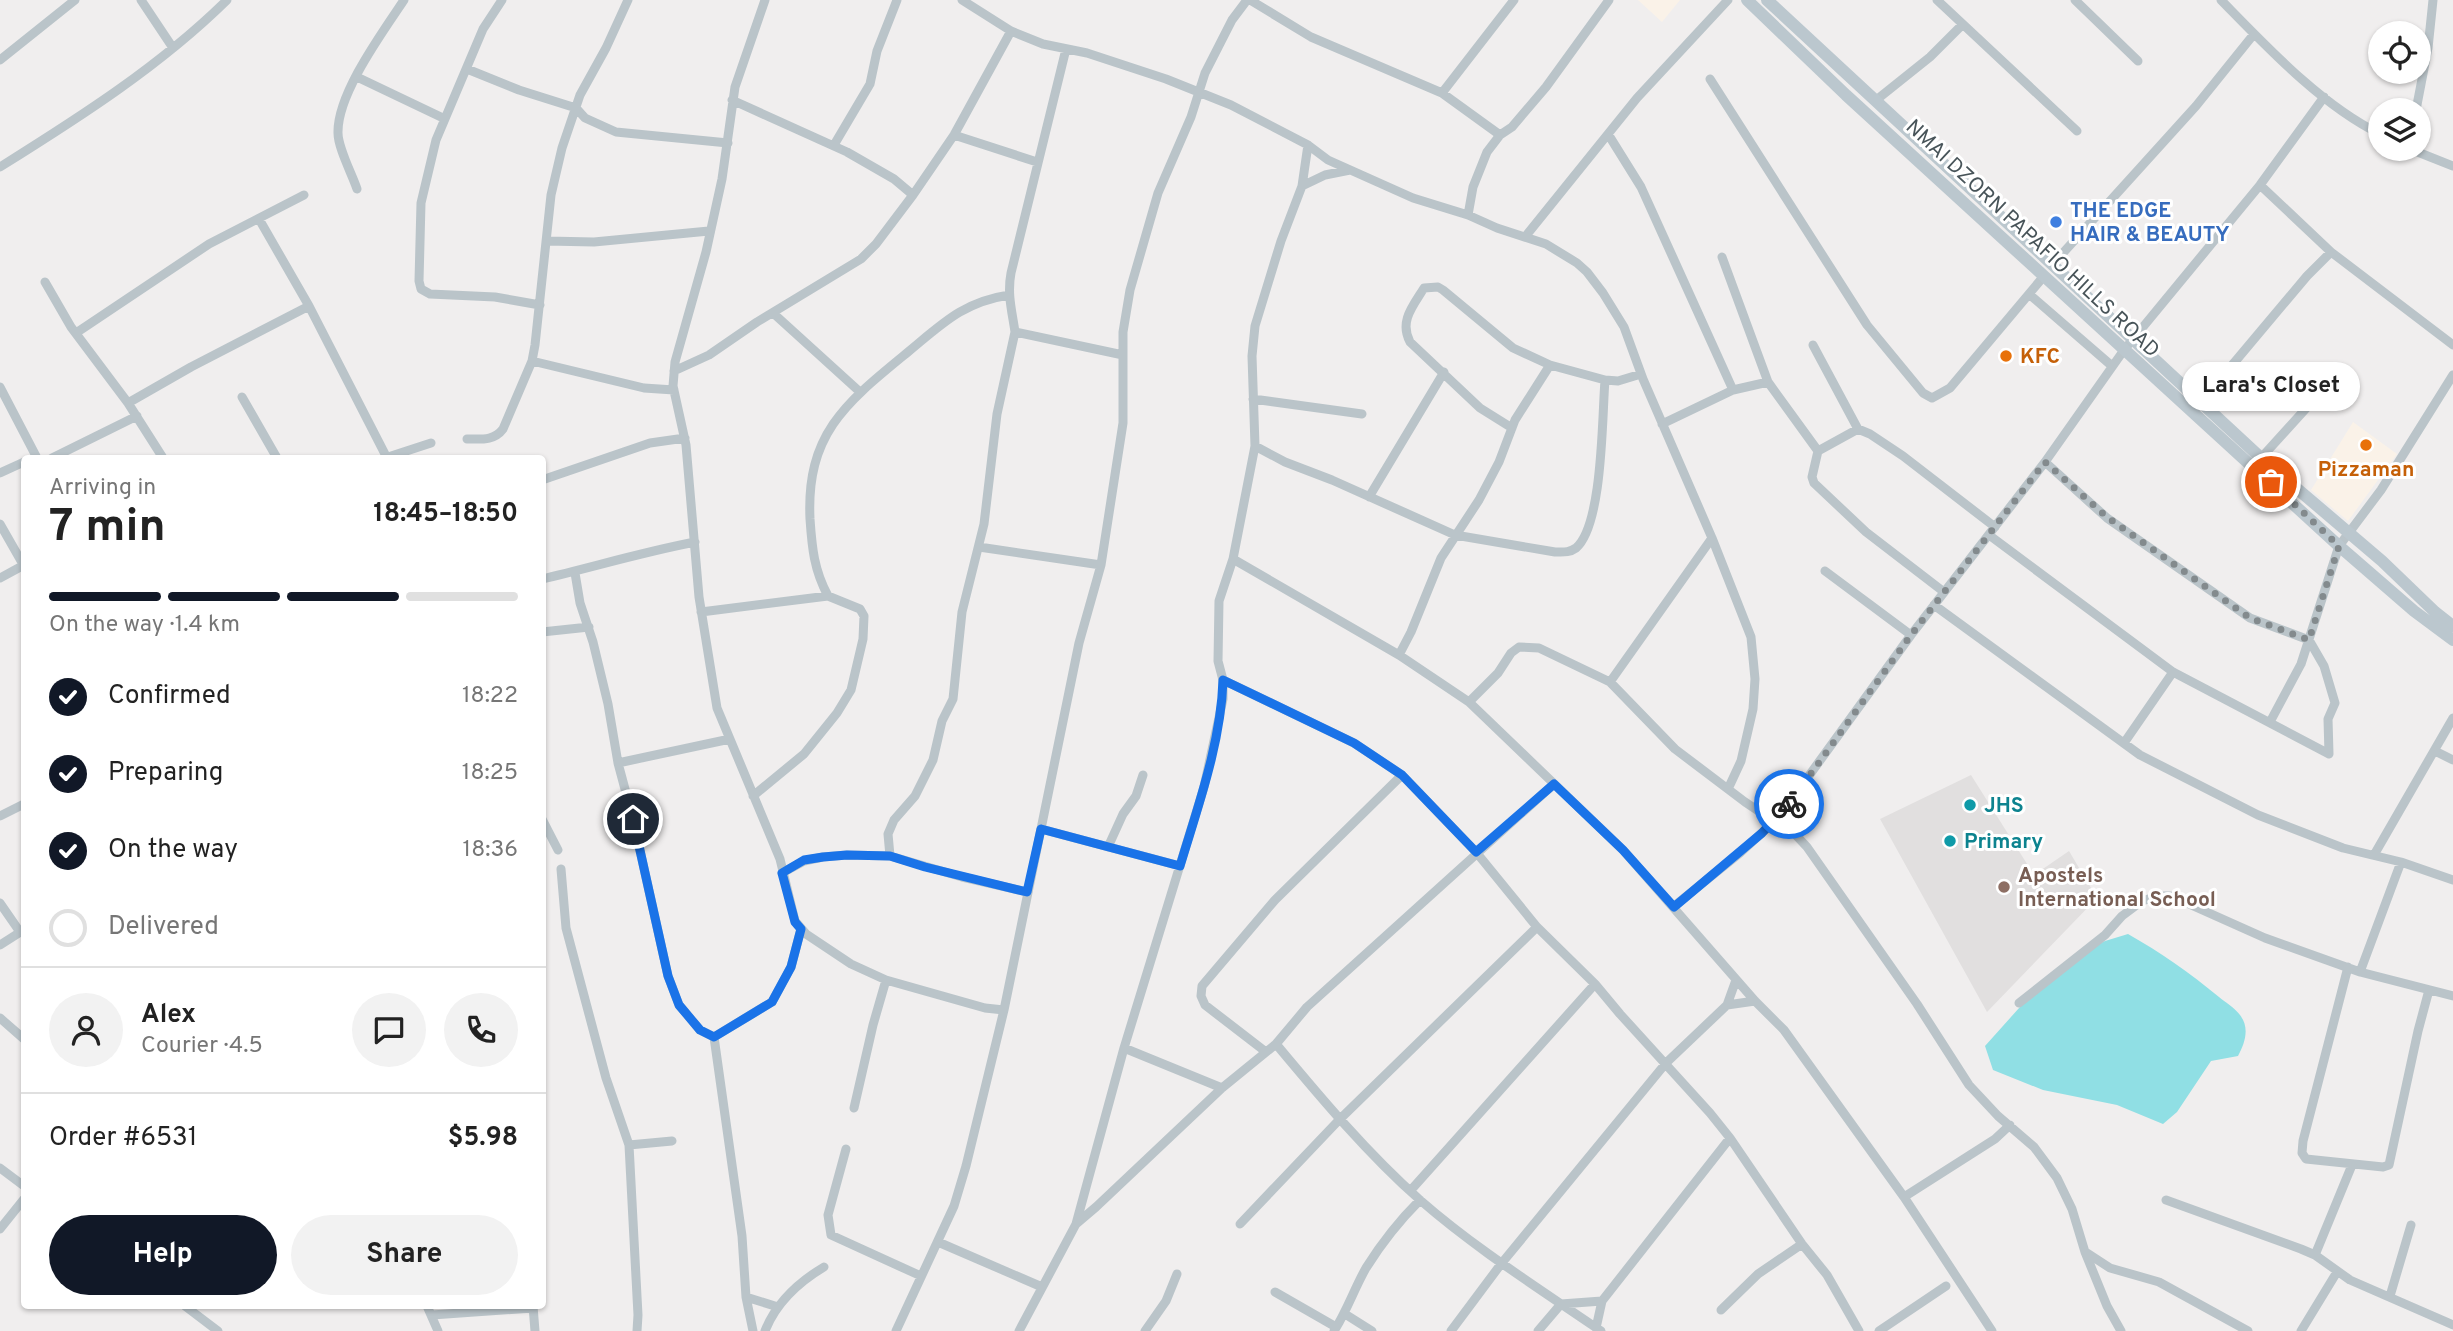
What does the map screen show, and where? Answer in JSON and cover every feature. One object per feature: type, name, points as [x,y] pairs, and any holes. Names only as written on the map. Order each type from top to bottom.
[{"type":"street","points":[[0,60],[75,0]]},
{"type":"street","points":[[141,0],[173,48]]},
{"type":"street","points":[[0,167],[103,102],[173,48],[227,0]]},
{"type":"street","points":[[357,189],[338,135],[341,106],[371,48],[404,0]]},
{"type":"street","points":[[502,0],[483,29],[443,118],[436,140],[421,203],[421,289],[430,294],[495,297],[540,305]]},
{"type":"street","points":[[467,439],[498,435],[531,361],[554,175],[576,108],[628,0]]},
{"type":"street","points":[[765,0],[732,100],[722,179],[674,370],[674,390],[685,438],[701,612],[717,708],[769,828],[780,859],[795,922],[801,929],[852,964],[886,980],[985,1008],[1004,1010]]},
{"type":"street","points":[[834,145],[870,84],[877,51],[897,0]]},
{"type":"street","points":[[962,0],[1011,31],[1043,44],[1087,53],[1166,79],[1231,105],[1308,145],[1328,160],[1413,198],[1546,244],[1587,272],[1624,327],[1751,637],[1755,660],[1755,689],[1749,735],[1728,789]]},
{"type":"street","points":[[896,1331],[954,1206],[966,1166],[1004,1010],[1079,643],[1101,565],[1123,423],[1124,332],[1130,290],[1158,193],[1180,147],[1205,73],[1232,20],[1249,0],[1311,37],[1442,93],[1500,135]]},
{"type":"street","points":[[1442,93],[1514,0]]},
{"type":"street","points":[[1468,215],[1473,187],[1487,152],[1546,87],[1609,0]]},
{"type":"street","points":[[1525,237],[1637,98],[1728,0]]},
{"type":"street","name":"NMAI DZORN PAPAFIO HILLS ROAD","points":[[1747,0],[1774,28],[2339,546],[2414,611],[2453,640]]},
{"type":"street","name":"NMAI DZORN PAPAFIO HILLS ROAD","points":[[1768,0],[2261,458],[2453,625]]},
{"type":"street","points":[[1937,0],[2077,131]]},
{"type":"street","points":[[2075,0],[2138,61]]},
{"type":"street","points":[[2221,0],[2324,97],[2368,126]]},
{"type":"street","points":[[2418,98],[2428,48],[2433,0]]},
{"type":"street","points":[[1875,101],[1930,57],[1962,25]]},
{"type":"street","points":[[674,370],[709,355],[868,253],[913,195],[954,135],[1011,31]]},
{"type":"street","points":[[2053,264],[2196,106],[2255,34]]},
{"type":"street","points":[[890,856],[888,834],[894,820],[915,796],[933,760],[942,721],[953,699],[962,612],[979,547],[997,414],[1015,332],[1009,295],[1011,273],[1066,49]]},
{"type":"street","points":[[467,69],[519,90],[576,108],[586,118],[616,132],[728,143]]},
{"type":"street","points":[[357,78],[443,118]]},
{"type":"street","points":[[1710,79],[1867,326],[1923,393],[1932,398],[1950,388],[2043,276]]},
{"type":"street","points":[[1674,907],[1779,817],[1911,635],[2045,462],[2124,350],[2260,185],[2324,97]]},
{"type":"street","points":[[732,100],[834,145],[894,179],[913,195]]},
{"type":"street","points":[[1608,134],[1641,187],[1733,390]]},
{"type":"street","points":[[954,135],[1037,162]]},
{"type":"street","points":[[1019,1331],[1076,1224],[1124,1048],[1204,787],[1223,699],[1223,680],[1217,661],[1219,601],[1233,559],[1255,446],[1252,356],[1255,326],[1281,241],[1302,186],[1308,145]]},
{"type":"street","points":[[2431,157],[2453,166]]},
{"type":"street","points":[[1302,186],[1325,175],[1351,170]]},
{"type":"street","points":[[2260,185],[2331,252],[2453,345]]},
{"type":"street","points":[[76,333],[209,244],[304,195]]},
{"type":"street","points":[[259,219],[309,306],[384,455]]},
{"type":"street","points":[[547,241],[594,242],[709,231]]},
{"type":"street","points":[[2202,401],[2307,276],[2331,252]]},
{"type":"street","points":[[1722,257],[1769,382],[1818,450],[1812,477],[1814,483],[1858,526],[1944,592]]},
{"type":"street","points":[[45,282],[76,333],[128,403],[161,455]]},
{"type":"street","points":[[1512,428],[1480,408],[1410,342],[1405,332],[1405,320],[1424,288],[1438,287],[1443,290],[1513,348],[1550,365],[1605,380],[1618,381],[1642,374]]},
{"type":"street","points":[[2029,294],[2112,366]]},
{"type":"street","points":[[828,596],[815,569],[812,549],[811,479],[826,433],[860,392],[940,325],[987,298],[1009,295]]},
{"type":"street","points":[[128,403],[309,306]]},
{"type":"street","points":[[773,313],[860,392]]},
{"type":"street","points":[[1015,332],[1123,355]]},
{"type":"street","points":[[1813,345],[1858,429],[1903,456],[1992,531],[2172,672],[2329,754],[2328,719],[2335,703],[2324,666],[2309,640],[2250,618],[2107,517],[2045,462]]},
{"type":"street","points":[[531,361],[644,387],[674,390]]},
{"type":"street","points":[[1399,655],[1441,558],[1479,500],[1499,462],[1512,428],[1550,365]]},
{"type":"street","points":[[1369,497],[1444,372]]},
{"type":"street","points":[[2261,458],[2339,372]]},
{"type":"street","points":[[2270,722],[2301,664],[2339,546],[2381,490],[2450,388],[2453,375]]},
{"type":"street","points":[[1255,446],[1285,462],[1455,535],[1569,552],[1578,547],[1587,533],[1597,492],[1605,380]]},
{"type":"street","points":[[1662,424],[1733,390],[1769,382]]},
{"type":"street","points":[[0,387],[34,455]]},
{"type":"street","points":[[242,397],[275,455]]},
{"type":"street","points":[[1253,399],[1362,414]]},
{"type":"street","points":[[58,455],[137,416]]},
{"type":"street","points":[[1818,450],[1858,429]]},
{"type":"street","points":[[546,479],[650,443],[685,438]]},
{"type":"street","points":[[395,455],[431,443]]},
{"type":"street","points":[[0,473],[21,463]]},
{"type":"street","points":[[0,524],[21,560]]},
{"type":"street","points":[[1610,682],[1712,538]]},
{"type":"street","points":[[546,578],[695,542]]},
{"type":"street","points":[[979,547],[1101,565]]},
{"type":"street","points":[[1233,559],[1399,655],[1469,702],[1623,850],[1736,980],[1784,1030],[1904,1197],[1992,1331]]},
{"type":"street","points":[[0,578],[21,567]]},
{"type":"street","points":[[1825,571],[1911,635]]},
{"type":"street","points":[[575,573],[580,603],[589,627],[608,704],[618,763],[668,976],[679,1005],[700,1030],[714,1037]]},
{"type":"street","points":[[701,612],[828,596],[856,607],[864,616],[863,639],[851,690],[837,713],[804,754],[753,796]]},
{"type":"street","points":[[1934,605],[2140,755],[2258,815],[2343,848],[2401,862],[2453,880]]},
{"type":"street","points":[[546,632],[589,627]]},
{"type":"street","points":[[1469,702],[1498,673],[1511,653],[1519,647],[1539,648],[1610,682],[1675,749],[1760,811],[1779,817],[1807,848],[1917,1004],[1965,1079],[1998,1116],[2034,1147],[2057,1178],[2072,1209],[2085,1252],[2107,1306],[2121,1331]]},
{"type":"street","points":[[2124,743],[2172,672]]},
{"type":"street","points":[[1223,680],[1354,743],[1402,775],[1476,852],[1537,926],[1595,984],[1730,1138],[1802,1244],[1827,1275],[1859,1331]]},
{"type":"street","points":[[2374,855],[2453,718]]},
{"type":"street","points":[[618,763],[730,739]]},
{"type":"street","points":[[2435,751],[2453,760]]},
{"type":"street","points":[[1108,847],[1123,814],[1140,787],[1143,775]]},
{"type":"street","points":[[1266,1052],[1205,1005],[1201,996],[1202,986],[1275,900],[1402,775]]},
{"type":"street","points":[[1076,1224],[1222,1088],[1276,1044],[1307,1007],[1554,784]]},
{"type":"street","points":[[0,816],[21,806]]},
{"type":"street","points":[[546,827],[558,850]]},
{"type":"street","points":[[1041,829],[1180,866]]},
{"type":"street","points":[[782,873],[804,860],[823,857],[890,856],[1027,892]]},
{"type":"street","points":[[2360,972],[2401,862]]},
{"type":"street","points":[[561,869],[566,928],[606,1078],[629,1145],[637,1331]]},
{"type":"street","points":[[2019,1003],[2105,935],[2122,916],[2142,901],[2158,896],[2171,896],[2265,938],[2360,972],[2453,996]]},
{"type":"street","points":[[0,903],[21,929]]},
{"type":"street","points":[[1240,1224],[1339,1120],[1537,926]]},
{"type":"street","points":[[714,1037],[772,1002],[791,967],[801,929]]},
{"type":"street","points":[[0,945],[21,931]]},
{"type":"street","points":[[2348,967],[2322,1061],[2302,1153],[2306,1159],[2352,1165],[2389,1165],[2429,990]]},
{"type":"street","points":[[854,1108],[886,980]]},
{"type":"street","points":[[1451,1331],[1501,1264],[1666,1063],[1727,1005],[1736,980]]},
{"type":"street","points":[[1410,1190],[1595,984]]},
{"type":"street","points":[[1727,1005],[1755,1001]]},
{"type":"street","points":[[0,1018],[21,1036]]},
{"type":"street","points":[[714,1037],[742,1236],[746,1297],[753,1331]]},
{"type":"street","points":[[1276,1044],[1339,1120],[1420,1200],[1501,1264],[1599,1329],[1602,1301],[1730,1138]]},
{"type":"street","points":[[1124,1048],[1222,1088]]},
{"type":"street","points":[[1904,1197],[1995,1139],[2010,1125]]},
{"type":"street","points":[[629,1145],[672,1141]]},
{"type":"street","points":[[846,1150],[828,1215],[831,1235],[921,1276]]},
{"type":"street","points":[[2315,1255],[2352,1165]]},
{"type":"street","points":[[0,1168],[21,1184]]},
{"type":"street","points":[[1275,1292],[1335,1329],[1345,1314],[1365,1270],[1395,1227],[1420,1200]]},
{"type":"street","points":[[2166,1200],[2315,1255],[2350,1280],[2453,1325]]},
{"type":"street","points":[[0,1229],[21,1203]]},
{"type":"street","points":[[2390,1296],[2411,1225]]},
{"type":"street","points":[[938,1242],[1042,1287]]},
{"type":"street","points":[[1721,1310],[1758,1274],[1802,1244]]},
{"type":"street","points":[[2085,1252],[2110,1268],[2159,1282],[2248,1331]]},
{"type":"street","points":[[765,1331],[778,1307],[808,1277],[824,1267]]},
{"type":"street","points":[[2301,1331],[2337,1272]]},
{"type":"street","points":[[1145,1331],[1166,1301],[1177,1274]]},
{"type":"street","points":[[1879,1331],[1946,1286]]},
{"type":"street","points":[[746,1297],[778,1307]]},
{"type":"street","points":[[1538,1331],[1561,1304],[1602,1301]]},
{"type":"street","points":[[189,1309],[218,1331]]},
{"type":"street","points":[[438,1331],[429,1310],[464,1309]]},
{"type":"street","points":[[533,1309],[534,1331]]},
{"type":"street","points":[[1345,1314],[1372,1331]]},
{"type":"street","points":[[197,1331],[204,1320]]},
{"type":"shaded area","points":[[1638,0],[1680,0],[1662,22]]},
{"type":"shaded area","points":[[2353,422],[2397,454],[2348,521],[2311,490]]},
{"type":"shaded area","name":"Apostels International School","points":[[1971,775],[2034,875],[2069,851],[2097,898],[1987,1012],[1880,819]]},
{"type":"water","points":[[2128,934],[2208,988],[2240,1015],[2246,1030],[2238,1056],[2211,1061],[2177,1112],[2163,1124],[2117,1105],[2043,1090],[1993,1070],[1985,1046],[2028,998],[2086,950]]},
{"type":"way so far","points":[[1789,804],[1911,635],[2045,462],[2107,517],[2250,618],[2309,640],[2339,546],[2271,482]]},
{"type":"place","name":"THE EDGE HAIR & BEAUTY","points":[[2056,222]]},
{"type":"place","name":"KFC","points":[[2006,356]]},
{"type":"place","name":"Pizzaman","points":[[2366,445]]},
{"type":"place","name":"Lara's Closet","points":[[2271,482]]},
{"type":"place","name":"JHS","points":[[1970,805]]},
{"type":"place","name":"Primary","points":[[1950,841]]},
{"type":"place","name":"Apostels International School","points":[[2004,887]]},
{"type":"route","points":[[633,819],[668,976],[679,1005],[700,1030],[714,1037],[772,1002],[785,981],[801,929],[795,922],[789,905],[782,873],[804,860],[847,855],[890,856],[1027,892],[1041,829],[1180,866],[1204,787],[1223,699],[1223,680],[1354,743],[1402,775],[1476,852],[1554,784],[1623,850],[1674,907],[1740,853],[1779,817],[1789,804]]}]
